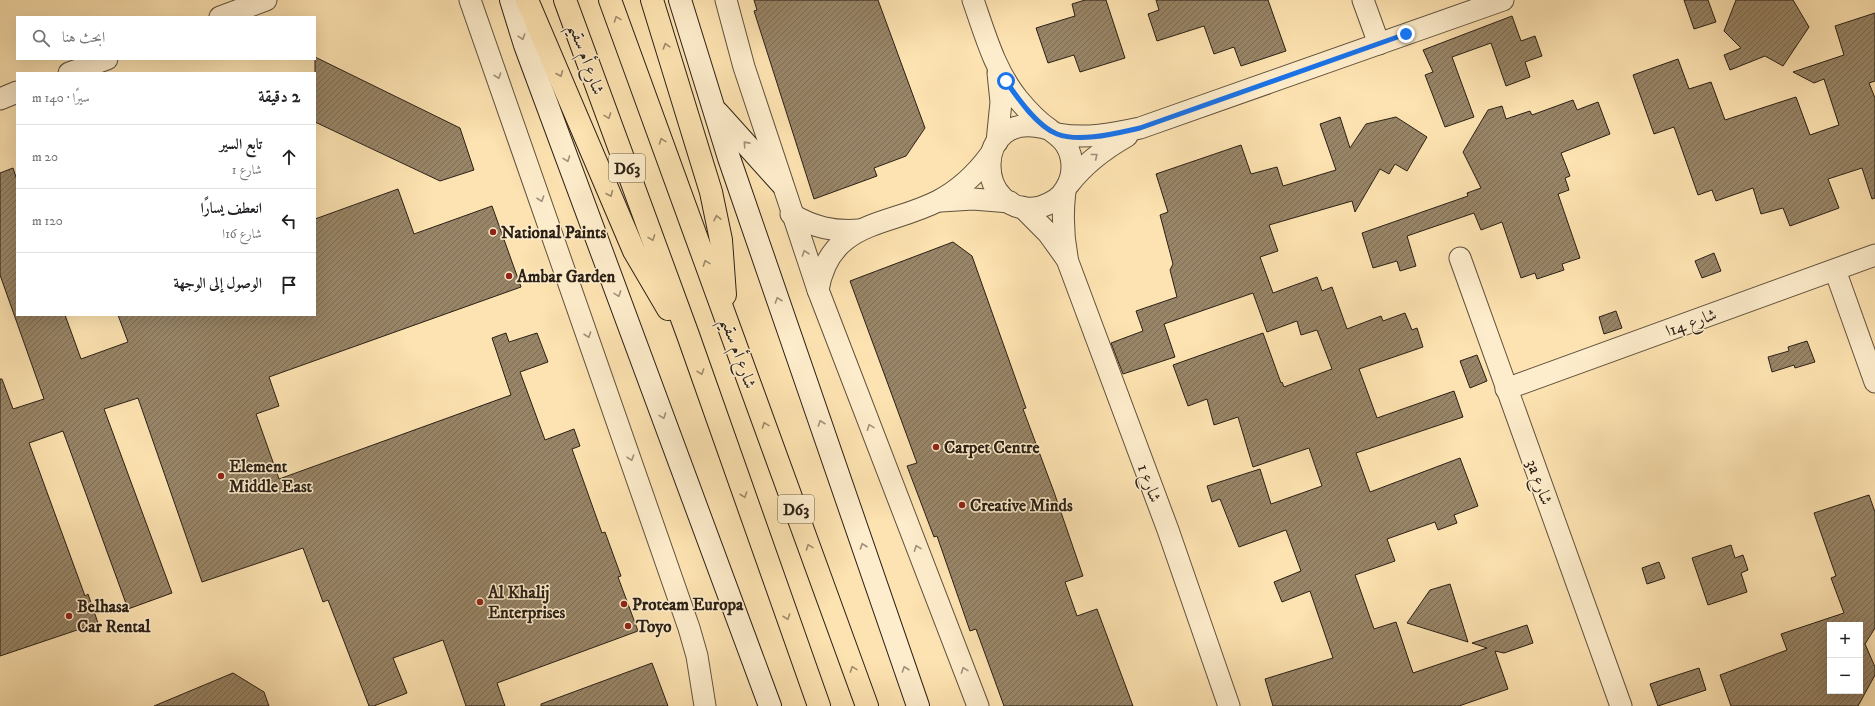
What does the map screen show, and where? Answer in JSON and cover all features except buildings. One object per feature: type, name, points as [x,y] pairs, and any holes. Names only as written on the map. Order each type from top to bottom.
[{"type":"main road","points":[[511,0],[525,45],[770,706]]},
{"type":"main road","points":[[527,0],[634,250],[650,280],[688,336]]},
{"type":"main road","name":"شارع أم سقيم","points":[[565,0],[688,336],[819,706]]},
{"type":"main road","name":"شارع أم سقيم","points":[[610,0],[867,706]]},
{"type":"main road","points":[[652,0],[716,216],[724,264],[725,313]]},
{"type":"main road","points":[[680,0],[729,158],[918,706]]},
{"type":"main road","points":[[713,108],[781,183]]},
{"type":"street","points":[[223,16],[266,0]]},
{"type":"street","points":[[470,0],[679,598],[697,656],[705,706]]},
{"type":"street","points":[[726,0],[742,61],[791,214],[818,290],[978,706]]},
{"type":"street","points":[[973,0],[996,62],[1006,81],[1018,99],[1066,145],[1072,158],[1072,171],[1067,188]]},
{"type":"street","points":[[1363,0],[1378,44]]},
{"type":"street","points":[[818,290],[823,269],[828,259],[842,243],[859,230],[936,202],[961,186],[977,171],[1004,134],[1014,128],[1026,125],[1037,125],[1053,132],[1071,137],[1099,136],[1140,128],[1502,0]]},
{"type":"street","points":[[72,72],[103,60]]},
{"type":"street","points":[[996,62],[1002,102],[989,168],[992,182],[999,194],[1016,205]]},
{"type":"street","points":[[0,99],[16,92]]},
{"type":"street","points":[[936,202],[973,199],[1034,208],[1046,205],[1057,199],[1089,161],[1102,151],[1140,128]]},
{"type":"street","name":"شارع 1","points":[[1067,188],[1063,226],[1068,262],[1168,530],[1229,706]]},
{"type":"street","name":"شارع 1","points":[[1016,205],[1048,233],[1068,262]]},
{"type":"street","points":[[791,214],[804,221],[831,230],[859,230]]},
{"type":"street","name":"شارع 14ا","points":[[1506,389],[1875,255]]},
{"type":"street","name":"3a شارع","points":[[1460,258],[1621,706]]},
{"type":"street","points":[[1835,270],[1875,382]]},
{"type":"place","name":"National Paints","points":[[493,232]]},
{"type":"place","name":"Ambar Garden","points":[[509,276]]},
{"type":"place","name":"Carpet Centre","points":[[936,447]]},
{"type":"place","name":"Element Middle East","points":[[221,476]]},
{"type":"place","name":"Creative Minds","points":[[962,505]]},
{"type":"place","name":"Al Khalij Enterprises","points":[[480,602]]},
{"type":"place","name":"Proteam Europa","points":[[624,604]]},
{"type":"place","name":"Belhasa Car Rental","points":[[69,616]]},
{"type":"place","name":"Toyo","points":[[628,626]]},
{"type":"route","points":[[1006,81],[1018,99],[1032,115],[1048,129],[1058,134],[1071,137],[1099,136],[1140,128],[1406,34]]}]
